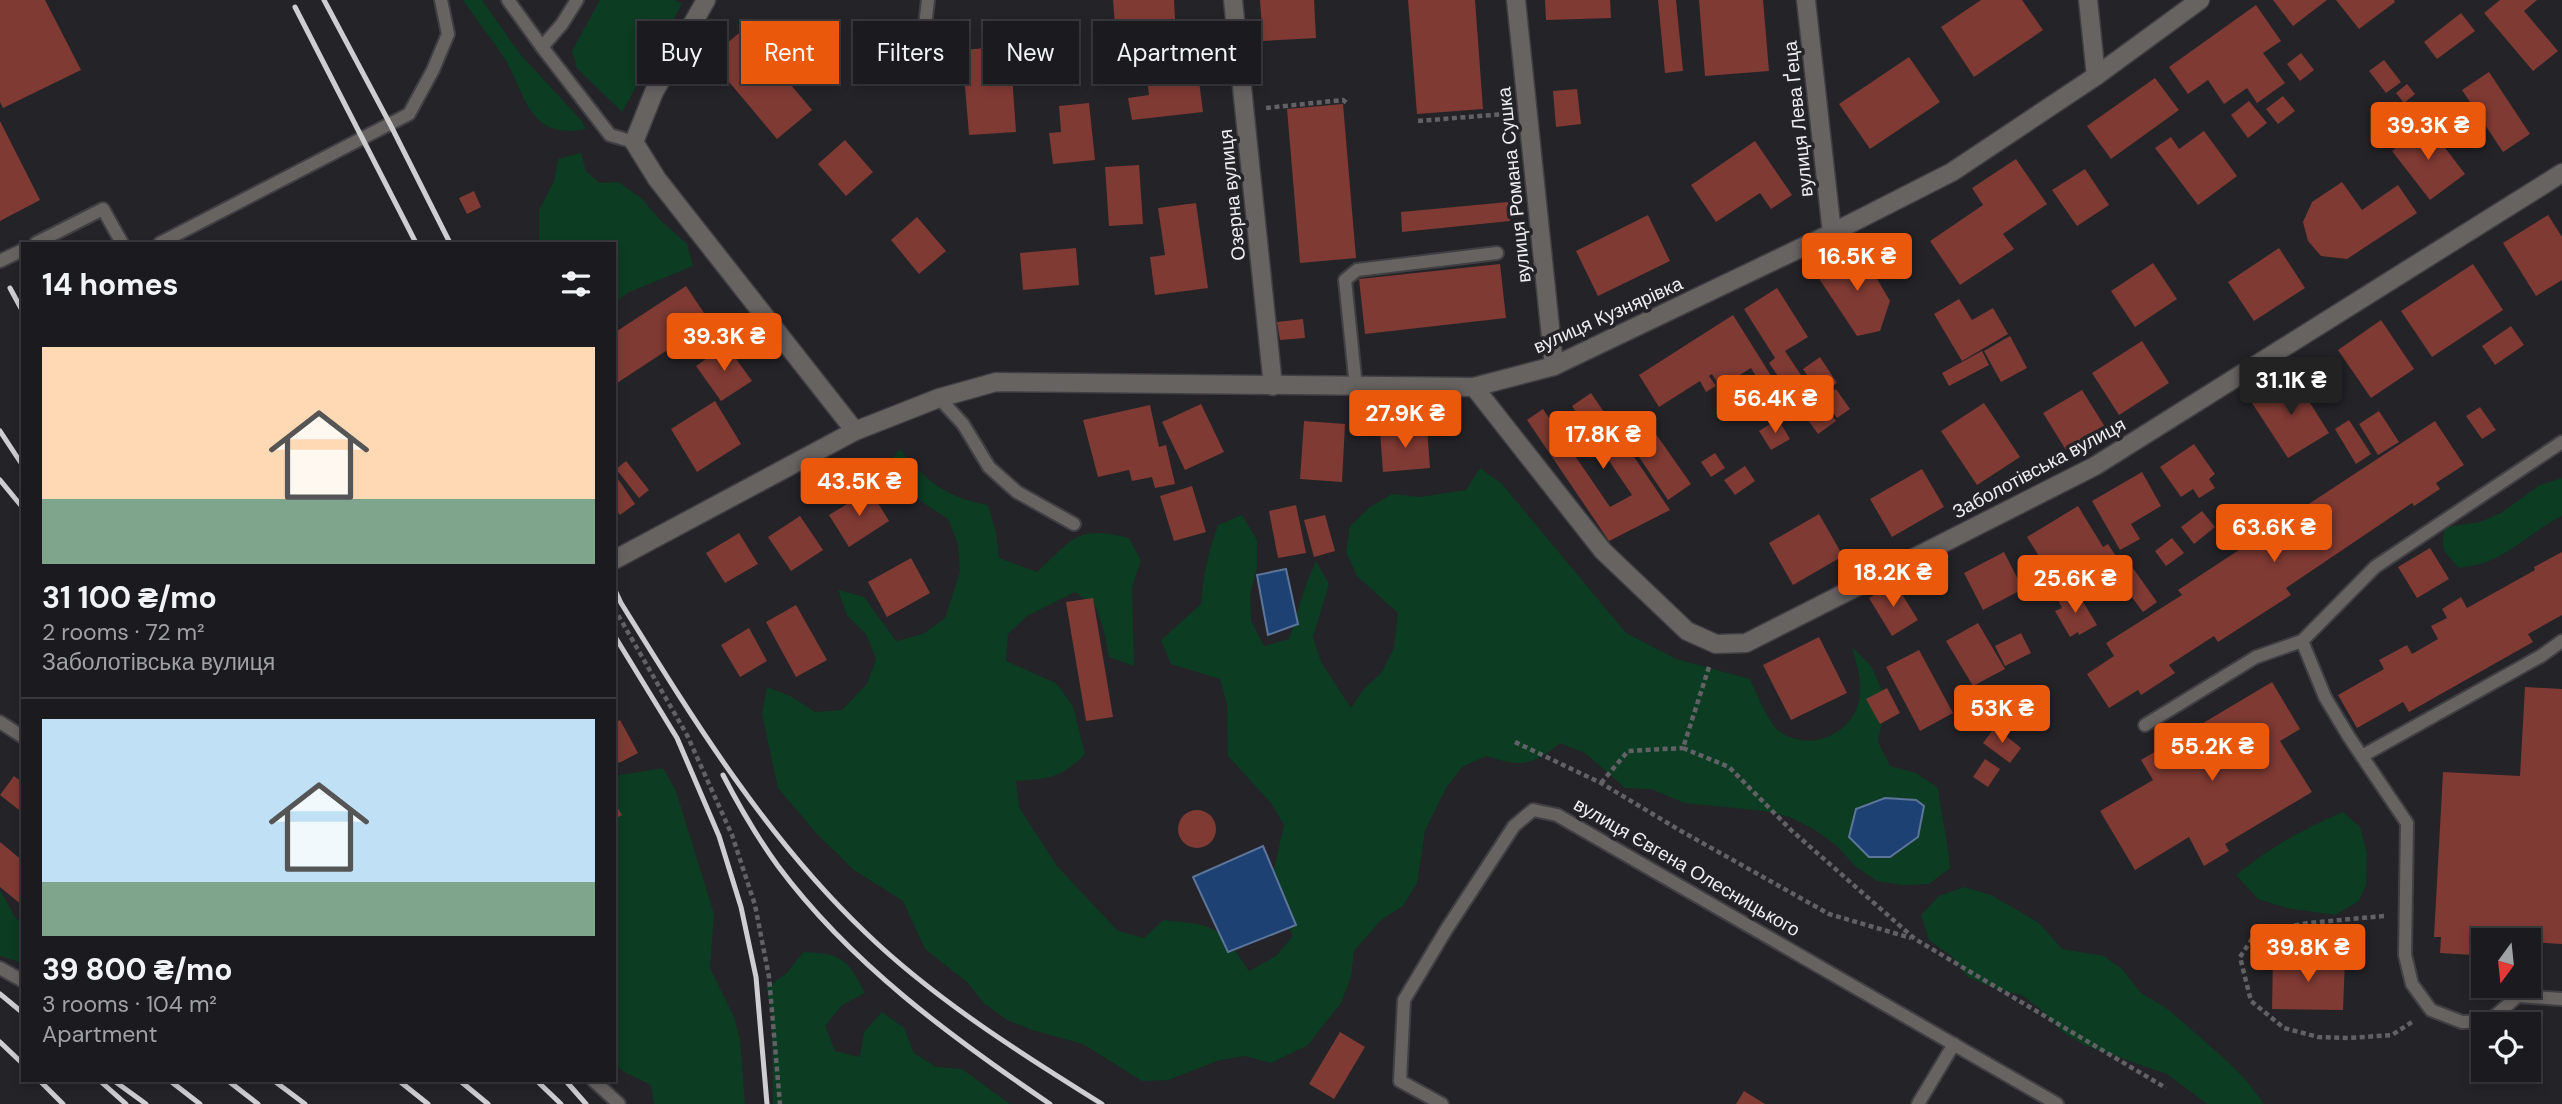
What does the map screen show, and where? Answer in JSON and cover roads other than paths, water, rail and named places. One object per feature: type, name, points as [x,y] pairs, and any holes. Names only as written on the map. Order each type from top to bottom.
[{"type":"street","points":[[706,0],[654,92],[634,142],[657,179],[855,431]]},
{"type":"street","name":"Озерна вулиця","points":[[1233,0],[1273,386]]},
{"type":"street","name":"вулиця Романа Сушка","points":[[1516,0],[1553,366]]},
{"type":"street","name":"вулиця Лева Ґеца","points":[[1807,0],[1832,233]]},
{"type":"street","points":[[2088,0],[2096,76]]},
{"type":"street","name":"вулиця Кузнярівка","points":[[616,559],[855,431],[939,398],[996,382],[1474,387],[1553,366],[1832,233],[1952,172],[2096,76],[2200,0]]},
{"type":"street","name":"Заболотівська вулиця","points":[[1474,387],[1603,551],[1687,631],[1716,644],[1746,643],[2095,466],[2562,173]]},
{"type":"lane","points":[[162,242],[409,114],[433,70],[448,34],[441,0]]},
{"type":"lane","points":[[508,0],[610,135],[634,142]]},
{"type":"lane","points":[[542,47],[562,24],[577,0]]},
{"type":"lane","points":[[926,21],[928,0]]},
{"type":"lane","points":[[38,242],[103,209],[121,242]]},
{"type":"lane","points":[[0,261],[21,251]]},
{"type":"lane","points":[[1356,387],[1345,280],[1357,270],[1497,253]]},
{"type":"lane","points":[[939,398],[963,424],[989,467],[1017,492],[1074,524]]},
{"type":"lane","points":[[2145,725],[2256,657],[2302,641],[2375,567],[2562,442]]},
{"type":"lane","points":[[2362,756],[2541,656],[2562,640]]},
{"type":"lane","points":[[2302,641],[2325,697],[2407,823],[2404,955],[2412,984],[2431,1010],[2462,1022],[2489,1021],[2518,996],[2562,999]]},
{"type":"lane","points":[[0,722],[21,736]]},
{"type":"lane","name":"вулиця Євгена Олесницького","points":[[1442,1104],[1400,1081],[1404,1000],[1514,826],[1533,810],[1557,815],[2057,1104]]},
{"type":"lane","points":[[0,968],[21,980]]},
{"type":"lane","points":[[1918,1104],[1954,1044]]},
{"type":"lane","points":[[595,1082],[619,1104]]},
{"type":"water","points":[[1286,569],[1298,624],[1268,635],[1257,575]]},
{"type":"water","points":[[1885,798],[1916,800],[1924,806],[1918,837],[1890,857],[1869,857],[1849,837],[1856,809]]},
{"type":"water","points":[[1263,846],[1296,925],[1228,952],[1193,877]]},
{"type":"railway","points":[[324,0],[449,242]]},
{"type":"railway","points":[[295,7],[415,242]]},
{"type":"railway","points":[[10,288],[21,308]]},
{"type":"railway","points":[[0,431],[21,463]]},
{"type":"railway","points":[[0,480],[21,506]]},
{"type":"railway","points":[[616,592],[733,776],[796,858],[830,896],[892,957],[949,1003],[1010,1046],[1102,1104]]},
{"type":"railway","points":[[616,638],[677,738],[719,836],[741,907],[756,977],[767,1104]]},
{"type":"railway","points":[[723,775],[778,866],[837,935],[939,1025],[1050,1104]]},
{"type":"railway","points":[[0,994],[21,1011]]},
{"type":"railway","points":[[0,1042],[21,1062]]},
{"type":"railway","points":[[41,1082],[63,1104]]},
{"type":"railway","points":[[101,1082],[126,1104]]},
{"type":"railway","points":[[116,1082],[146,1104]]},
{"type":"railway","points":[[172,1082],[200,1104]]},
{"type":"railway","points":[[230,1082],[258,1104]]},
{"type":"railway","points":[[276,1082],[305,1104]]},
{"type":"railway","points":[[400,1082],[428,1104]]},
{"type":"railway","points":[[461,1082],[488,1104]]},
{"type":"railway","points":[[538,1082],[561,1104]]},
{"type":"railway","points":[[567,1082],[586,1104]]}]
